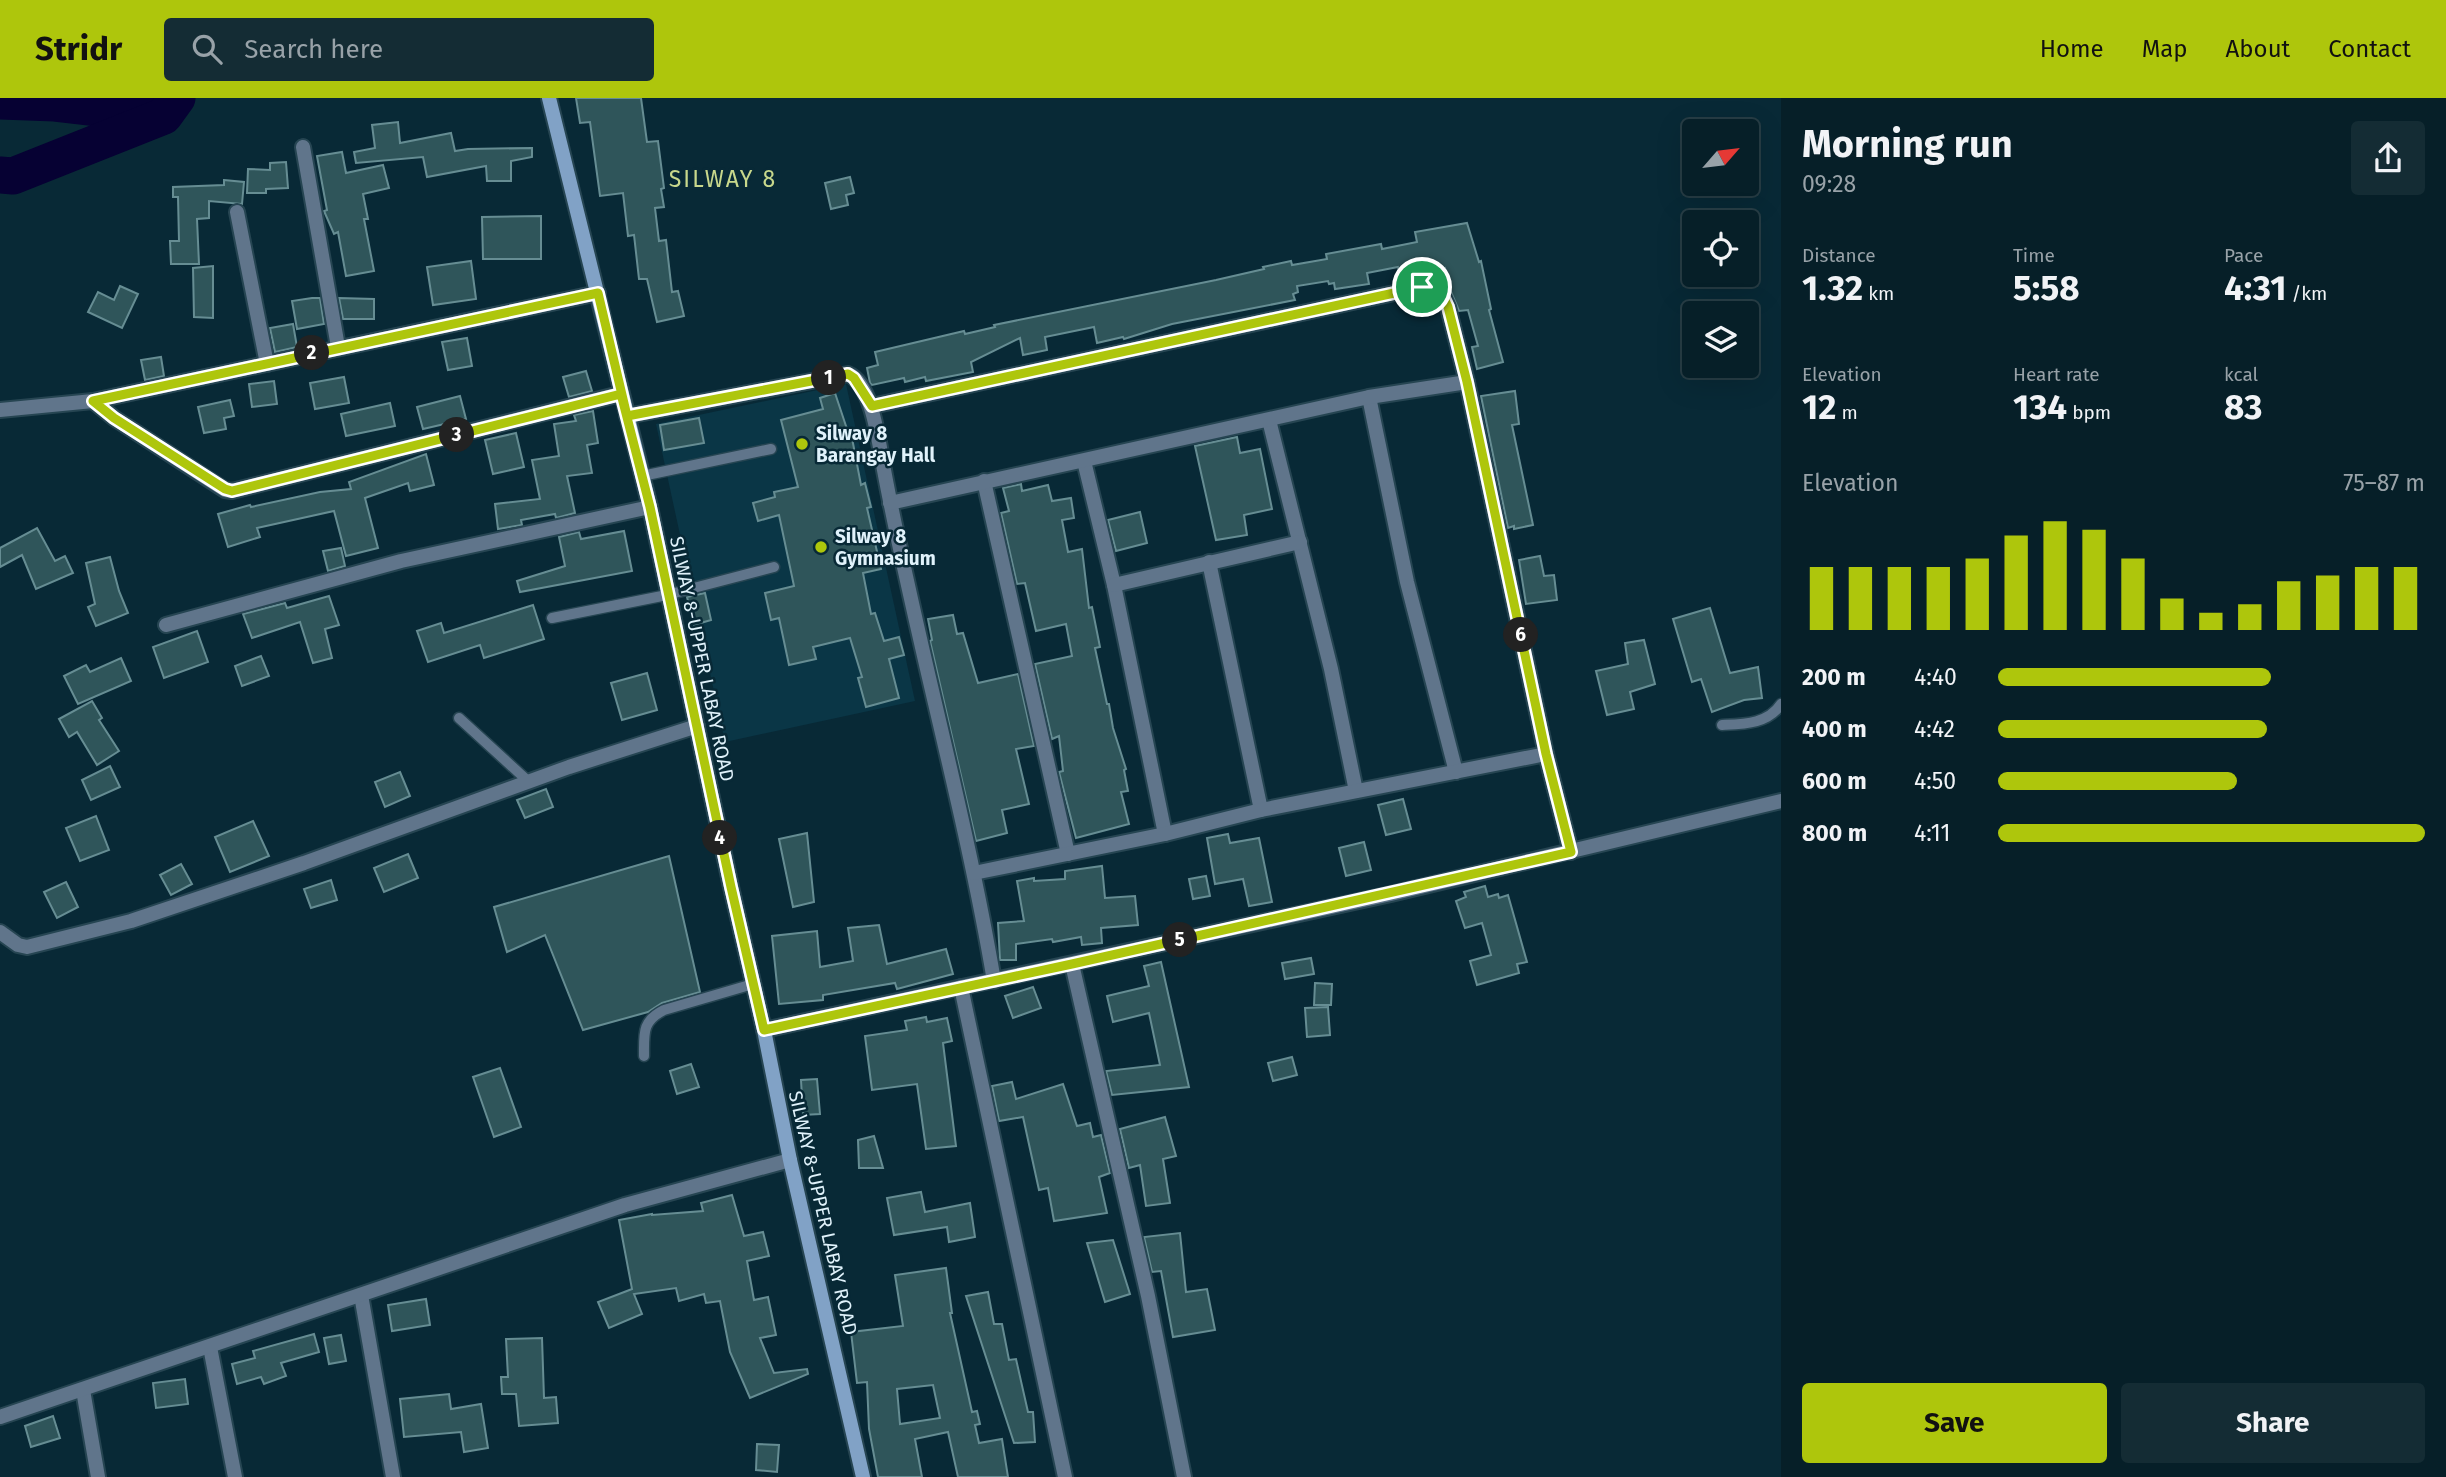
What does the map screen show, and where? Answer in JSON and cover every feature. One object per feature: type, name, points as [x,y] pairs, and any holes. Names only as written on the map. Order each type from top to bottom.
[{"type":"main road","name":"SILWAY 8-UPPER LABAY ROAD","points":[[549,98],[650,507],[790,1160],[863,1477]]},
{"type":"street","points":[[303,147],[338,347]]},
{"type":"street","points":[[237,212],[267,364]]},
{"type":"street","points":[[872,406],[1429,286],[1441,292],[1467,382],[1546,754],[1571,852]]},
{"type":"street","points":[[0,410],[93,401],[598,293]]},
{"type":"street","points":[[627,416],[848,374],[854,378],[872,406],[890,503],[974,873],[994,981]]},
{"type":"street","points":[[890,503],[1369,397],[1467,382]]},
{"type":"street","points":[[93,401],[114,418],[232,491],[621,394]]},
{"type":"street","points":[[1369,397],[1407,582],[1456,772]]},
{"type":"street","points":[[1269,420],[1331,669],[1356,791]]},
{"type":"street","points":[[1084,461],[1114,585],[1164,834]]},
{"type":"street","points":[[984,481],[1068,854]]},
{"type":"street","points":[[166,625],[401,561],[650,507]]},
{"type":"street","points":[[1114,585],[1300,542]]},
{"type":"street","points":[[1209,562],[1261,810]]},
{"type":"street","points":[[0,932],[18,945],[27,947],[131,921],[697,726]]},
{"type":"street","points":[[974,873],[1164,834],[1261,810],[1546,754]]},
{"type":"street","points":[[764,1030],[1571,852],[1781,801]]},
{"type":"street","points":[[1072,964],[1149,1296],[1184,1477]]},
{"type":"street","points":[[961,988],[1065,1477]]},
{"type":"street","points":[[0,1417],[625,1205],[790,1160]]},
{"type":"street","points":[[361,1295],[393,1477]]},
{"type":"street","points":[[211,1347],[235,1477]]},
{"type":"street","points":[[83,1390],[98,1477]]},
{"type":"lane","points":[[642,476],[771,449]]},
{"type":"lane","points":[[552,618],[667,595],[774,567]]},
{"type":"lane","points":[[1722,725],[1763,720],[1776,712],[1781,704]]},
{"type":"lane","points":[[458,718],[529,782]]},
{"type":"lane","points":[[644,1056],[644,1034],[653,1015],[753,984]]},
{"type":"shaded area","points":[[846,384],[915,701],[725,742],[656,424]]},
{"type":"building","points":[[576,98],[641,98],[647,142],[658,141],[664,188],[661,189],[664,207],[655,208],[659,241],[666,240],[672,292],[678,291],[684,316],[657,322],[647,279],[639,279],[634,235],[628,236],[623,193],[600,196],[590,122],[580,123]]},
{"type":"building","points":[[398,122],[400,143],[451,133],[455,151],[532,148],[532,157],[511,161],[511,181],[487,181],[486,166],[427,177],[423,157],[356,163],[354,152],[375,148],[372,125]]},
{"type":"building","points":[[342,152],[346,173],[383,165],[389,188],[363,194],[368,219],[364,219],[374,271],[346,276],[338,232],[334,234],[324,211],[327,210],[317,156]]},
{"type":"building","points":[[286,162],[288,188],[266,189],[266,193],[247,193],[248,169],[270,170],[270,163]]},
{"type":"building","points":[[850,177],[854,193],[846,195],[848,205],[831,209],[825,183]]},
{"type":"building","points":[[224,180],[244,182],[242,204],[209,201],[209,218],[197,219],[199,264],[171,264],[170,241],[179,241],[178,197],[173,197],[173,187],[224,185]]},
{"type":"building","points":[[541,216],[541,259],[483,259],[482,217]]},
{"type":"building","points":[[1467,223],[1479,262],[1481,261],[1491,309],[1489,310],[1503,362],[1477,369],[1472,347],[1478,346],[1468,310],[1459,311],[1445,268],[1432,270],[1431,264],[1399,272],[1398,267],[1367,273],[1369,284],[1335,289],[1334,283],[1329,284],[1328,281],[1297,286],[1298,292],[1293,294],[1295,300],[1172,324],[1124,339],[1123,337],[1097,343],[1094,327],[1045,337],[1047,350],[1023,355],[1020,338],[971,362],[973,372],[926,381],[925,377],[905,382],[904,378],[872,385],[870,383],[867,368],[878,365],[875,352],[964,331],[965,334],[995,327],[994,325],[1216,280],[1291,261],[1292,265],[1327,259],[1326,254],[1381,244],[1382,249],[1417,242],[1415,232]]},
{"type":"building","points":[[471,261],[476,299],[433,305],[427,267]]},
{"type":"building","points":[[213,266],[213,318],[194,317],[193,268]]},
{"type":"building","points":[[120,286],[138,294],[122,328],[88,312],[98,292],[114,300]]},
{"type":"building","points":[[320,298],[324,324],[297,329],[292,301]]},
{"type":"building","points":[[339,298],[374,299],[374,319],[343,319]]},
{"type":"building","points":[[293,324],[297,347],[275,352],[270,328]]},
{"type":"building","points":[[467,338],[472,366],[448,370],[442,342]]},
{"type":"building","points":[[161,357],[164,376],[145,380],[141,360]]},
{"type":"building","points":[[586,371],[592,391],[569,397],[563,377]]},
{"type":"building","points":[[344,377],[349,403],[315,409],[310,383]]},
{"type":"building","points":[[274,381],[277,404],[252,407],[249,384]]},
{"type":"building","points":[[1515,391],[1519,424],[1512,425],[1533,525],[1514,529],[1514,526],[1508,528],[1481,396]]},
{"type":"building","points":[[835,393],[852,438],[861,485],[865,483],[871,507],[867,508],[881,569],[863,573],[871,614],[875,613],[884,641],[899,637],[904,655],[889,659],[899,698],[866,707],[858,678],[862,677],[850,638],[813,647],[816,659],[789,665],[779,618],[771,620],[765,593],[794,586],[779,515],[758,521],[753,503],[775,497],[774,492],[798,487],[781,420],[823,409],[820,398]]},
{"type":"building","points":[[460,396],[466,419],[423,429],[417,407]]},
{"type":"building","points":[[230,400],[234,416],[224,418],[226,429],[204,433],[198,407]]},
{"type":"building","points":[[390,403],[395,426],[346,436],[341,414]]},
{"type":"building","points":[[593,411],[598,443],[587,445],[592,473],[567,476],[575,513],[556,518],[555,514],[521,520],[522,525],[498,529],[495,504],[540,499],[532,460],[559,456],[554,424],[576,421],[574,415]]},
{"type":"building","points":[[699,418],[704,443],[664,450],[660,425]]},
{"type":"building","points":[[516,433],[524,467],[493,474],[485,440]]},
{"type":"building","points":[[1237,437],[1240,453],[1260,449],[1272,509],[1244,515],[1247,535],[1216,540],[1195,446]]},
{"type":"building","points":[[426,454],[434,485],[410,491],[408,483],[365,498],[378,548],[346,556],[334,511],[257,528],[260,537],[228,547],[218,514],[250,505],[251,507],[320,492],[351,489],[349,482]]},
{"type":"building","points":[[1021,484],[1022,491],[1048,485],[1052,501],[1071,498],[1074,518],[1062,520],[1068,552],[1082,549],[1089,608],[1092,607],[1100,647],[1095,648],[1113,728],[1126,769],[1128,791],[1121,792],[1129,824],[1076,838],[1059,772],[1063,771],[1059,736],[1052,739],[1035,664],[1072,656],[1066,624],[1036,631],[1025,583],[1017,584],[1001,513],[1009,511],[1003,488]]},
{"type":"building","points":[[1140,512],[1147,543],[1116,551],[1108,520]]},
{"type":"building","points":[[37,528],[55,561],[65,556],[73,573],[36,589],[22,555],[0,567],[0,548]]},
{"type":"building","points":[[624,531],[632,571],[520,592],[517,581],[565,566],[559,537],[579,532],[581,539]]},
{"type":"building","points":[[341,548],[345,566],[328,571],[323,551]]},
{"type":"building","points":[[1540,556],[1544,576],[1554,575],[1557,600],[1526,604],[1519,560]]},
{"type":"building","points":[[110,557],[128,613],[96,626],[88,607],[95,604],[86,563]]},
{"type":"building","points":[[705,593],[711,620],[694,625],[687,597]]},
{"type":"building","points":[[329,596],[339,625],[325,629],[332,658],[313,663],[300,622],[252,638],[243,614],[285,603],[287,608]]},
{"type":"building","points":[[533,605],[544,639],[484,658],[480,645],[428,662],[417,631],[441,623],[444,633]]},
{"type":"building","points":[[1710,608],[1730,673],[1758,667],[1762,698],[1744,700],[1712,712],[1701,679],[1692,682],[1673,619]]},
{"type":"building","points":[[953,615],[957,634],[963,633],[978,683],[1018,674],[1034,746],[1016,749],[1029,804],[1002,810],[1007,833],[976,841],[930,641],[928,619]]},
{"type":"building","points":[[197,631],[208,662],[164,678],[153,647]]},
{"type":"building","points":[[1644,640],[1655,684],[1630,692],[1634,709],[1607,715],[1596,671],[1628,664],[1625,643]]},
{"type":"building","points":[[261,656],[269,676],[242,686],[235,666]]},
{"type":"building","points":[[121,658],[131,681],[78,704],[64,676],[86,665],[90,672]]},
{"type":"building","points":[[647,673],[657,710],[622,720],[611,683]]},
{"type":"building","points":[[92,701],[102,718],[99,720],[119,751],[97,765],[77,732],[69,737],[59,719]]},
{"type":"building","points":[[110,766],[120,787],[91,800],[82,780]]},
{"type":"building","points":[[400,772],[410,796],[385,807],[375,782]]},
{"type":"building","points":[[546,789],[553,807],[525,818],[517,800]]},
{"type":"building","points":[[1403,799],[1411,829],[1386,835],[1378,805]]},
{"type":"building","points":[[96,816],[109,850],[80,861],[66,828]]},
{"type":"building","points":[[253,821],[269,856],[230,872],[215,837]]},
{"type":"building","points":[[807,833],[814,902],[793,907],[779,839]]},
{"type":"building","points":[[1228,834],[1230,843],[1259,838],[1272,902],[1249,906],[1243,879],[1215,884],[1207,838]]},
{"type":"building","points":[[1364,842],[1371,870],[1346,876],[1339,848]]},
{"type":"building","points":[[408,854],[418,878],[384,892],[374,868]]},
{"type":"building","points":[[669,856],[700,992],[662,1003],[648,1012],[583,1030],[545,935],[507,952],[494,907]]},
{"type":"building","points":[[181,864],[192,884],[171,895],[160,875]]},
{"type":"building","points":[[1102,866],[1105,898],[1135,896],[1138,925],[1101,928],[1102,943],[1082,945],[1081,937],[1016,944],[1016,960],[1000,960],[998,923],[1024,921],[1017,881],[1034,878],[1034,881],[1065,879],[1065,871]]},
{"type":"building","points":[[1206,876],[1210,896],[1193,899],[1189,879]]},
{"type":"building","points":[[331,880],[337,900],[311,908],[304,889]]},
{"type":"building","points":[[66,882],[78,907],[57,918],[44,892]]},
{"type":"building","points":[[1485,886],[1488,897],[1508,895],[1527,962],[1517,964],[1519,973],[1477,985],[1470,961],[1491,955],[1482,923],[1465,928],[1456,901],[1466,897],[1464,892]]},
{"type":"building","points":[[879,925],[887,964],[946,949],[953,974],[897,989],[895,983],[823,995],[823,1000],[779,1004],[772,936],[817,931],[820,967],[853,961],[848,928]]},
{"type":"building","points":[[1311,958],[1314,974],[1285,979],[1282,963]]},
{"type":"building","points":[[1161,962],[1189,1087],[1112,1095],[1106,1071],[1160,1065],[1149,1013],[1113,1022],[1107,996],[1149,986],[1144,966]]},
{"type":"building","points":[[1315,983],[1332,984],[1331,1005],[1314,1005]]},
{"type":"building","points":[[1033,987],[1041,1008],[1013,1018],[1005,996]]},
{"type":"building","points":[[1328,1007],[1330,1035],[1307,1037],[1305,1008]]},
{"type":"building","points":[[926,1017],[927,1022],[947,1018],[952,1041],[943,1043],[956,1146],[926,1149],[917,1084],[872,1090],[865,1036],[907,1030],[905,1021]]},
{"type":"building","points":[[1292,1057],[1297,1075],[1273,1081],[1268,1063]]},
{"type":"building","points":[[691,1064],[699,1087],[677,1094],[670,1071]]},
{"type":"building","points":[[500,1068],[521,1127],[494,1137],[473,1077]]},
{"type":"building","points":[[817,1079],[820,1114],[803,1115],[801,1080]]},
{"type":"building","points":[[1012,1082],[1016,1099],[1063,1084],[1077,1126],[1090,1123],[1093,1137],[1101,1135],[1110,1173],[1099,1177],[1107,1213],[1054,1221],[1048,1188],[1039,1190],[1023,1117],[999,1121],[992,1086]]},
{"type":"building","points":[[1165,1117],[1176,1156],[1163,1159],[1170,1203],[1146,1206],[1140,1165],[1129,1168],[1120,1129]]},
{"type":"building","points":[[874,1136],[883,1168],[859,1168],[858,1140]]},
{"type":"building","points":[[921,1192],[925,1212],[970,1203],[975,1237],[949,1242],[947,1227],[894,1235],[887,1198]]},
{"type":"building","points":[[732,1195],[744,1236],[763,1232],[769,1256],[747,1261],[754,1300],[768,1297],[776,1335],[760,1338],[774,1373],[807,1369],[808,1374],[750,1398],[730,1352],[720,1301],[706,1303],[704,1294],[679,1301],[676,1288],[634,1294],[642,1314],[609,1328],[598,1302],[632,1289],[619,1220],[652,1214],[703,1211],[701,1203]]},
{"type":"building","points":[[1180,1233],[1186,1292],[1207,1289],[1215,1330],[1173,1337],[1161,1271],[1152,1272],[1144,1237]]},
{"type":"building","points":[[1113,1240],[1130,1294],[1105,1302],[1087,1243]]},
{"type":"building","points":[[946,1268],[950,1313],[972,1412],[977,1411],[980,1424],[975,1425],[979,1443],[1002,1439],[1008,1477],[958,1477],[948,1432],[915,1439],[922,1477],[878,1477],[869,1429],[867,1382],[857,1383],[851,1332],[903,1326],[895,1275]],"holes":[[[933,1385],[940,1418],[900,1424],[897,1389]]]},
{"type":"building","points":[[988,1292],[994,1324],[1002,1324],[1009,1360],[1016,1359],[1028,1412],[1033,1412],[1035,1442],[1014,1443],[966,1296]]},
{"type":"building","points":[[426,1299],[430,1325],[392,1331],[388,1305]]},
{"type":"building","points":[[314,1334],[319,1352],[281,1363],[286,1376],[264,1384],[261,1377],[237,1384],[232,1364],[255,1358],[253,1351]]},
{"type":"building","points":[[341,1335],[346,1361],[329,1364],[324,1338]]},
{"type":"building","points":[[542,1338],[544,1398],[556,1397],[558,1423],[519,1426],[516,1394],[502,1394],[501,1377],[508,1377],[506,1339]]},
{"type":"building","points":[[185,1379],[188,1404],[156,1408],[153,1383]]},
{"type":"building","points":[[449,1394],[451,1409],[481,1404],[488,1448],[464,1452],[461,1432],[404,1437],[400,1399]]},
{"type":"building","points":[[53,1416],[60,1438],[31,1447],[25,1426]]},
{"type":"building","points":[[757,1444],[779,1445],[777,1472],[756,1470]]},
{"type":"waterway","points":[[0,175],[13,176],[164,116],[177,98]]},
{"type":"waterway","points":[[0,101],[55,103],[159,115]]},
{"type":"place","name":"Silway 8 Barangay Hall","points":[[802,444]]},
{"type":"place","name":"Silway 8 Gymnasium","points":[[821,547]]},
{"type":"district","name":"SILWAY 8","points":[[723,179]]},
{"type":"route","points":[[1429,286],[1441,292],[1448,307],[1467,382],[1546,754],[1571,852],[1391,894],[764,1030],[667,595],[650,507],[621,394],[237,491],[225,489],[114,418],[93,401],[598,293],[627,416],[848,374],[854,378],[872,406],[1422,287],[1429,286]]}]
